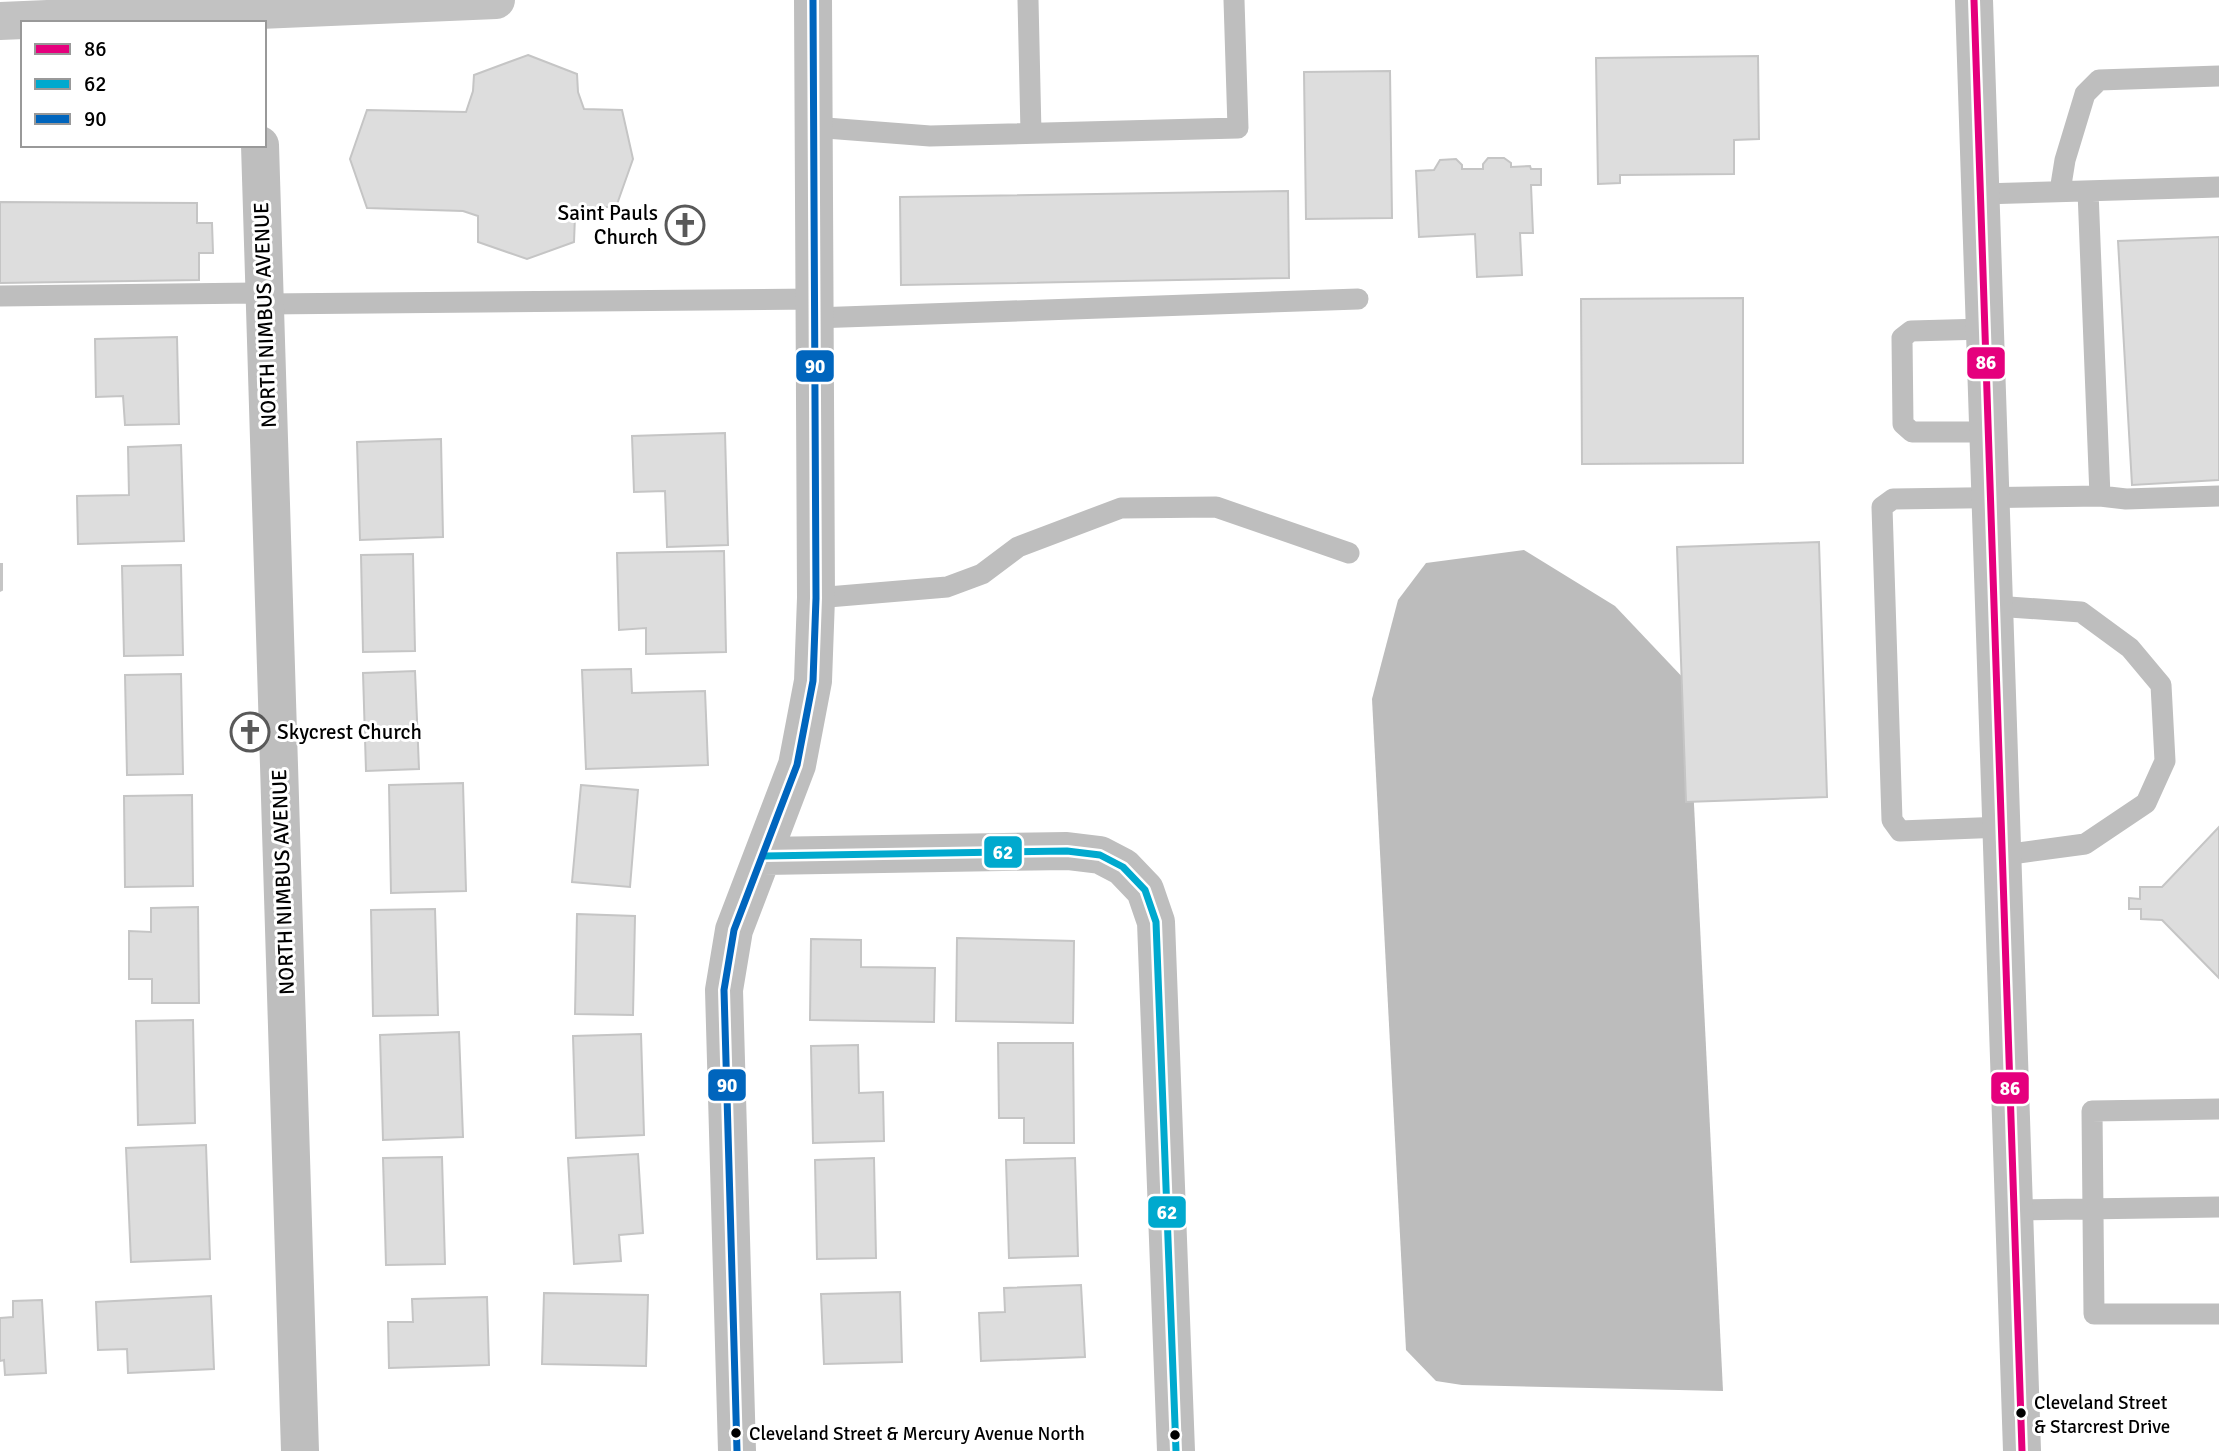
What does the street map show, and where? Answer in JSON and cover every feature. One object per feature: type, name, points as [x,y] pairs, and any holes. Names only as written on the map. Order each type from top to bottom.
[{"type":"main road","points":[[51,21],[255,17],[496,0]]},
{"type":"main road","points":[[0,22],[21,22]]},
{"type":"street","points":[[737,1451],[724,990],[734,930],[797,765],[813,681],[816,598],[813,0]]},
{"type":"street","points":[[1974,0],[2022,1451]]},
{"type":"street","name":"NORTH NIMBUS AVENUE","points":[[260,147],[300,1451]]},
{"type":"street","points":[[764,856],[1068,851],[1100,855],[1123,867],[1145,890],[1156,922],[1176,1451]]},
{"type":"lane","points":[[1028,0],[1031,133]]},
{"type":"lane","points":[[813,127],[930,136],[1238,128],[1234,0]]},
{"type":"lane","points":[[2060,191],[2065,160],[2085,94],[2099,80],[2219,76]]},
{"type":"lane","points":[[1981,194],[2219,187]]},
{"type":"lane","points":[[2088,191],[2100,496]]},
{"type":"lane","points":[[0,296],[814,309],[1358,299]]},
{"type":"lane","points":[[1985,329],[1911,331],[1902,338],[1903,424],[1912,432],[1989,432]]},
{"type":"lane","points":[[1995,606],[2081,612],[2130,648],[2161,685],[2165,761],[2146,803],[2085,844],[2003,841],[1900,831],[1892,820],[1882,507],[1893,499],[2100,496],[2126,499],[2219,496]]},
{"type":"lane","points":[[816,598],[947,587],[982,574],[1018,547],[1121,508],[1216,507],[1349,553]]},
{"type":"lane","points":[[2219,1109],[2092,1111],[2094,1314],[2219,1314]]},
{"type":"lane","points":[[2015,1210],[2219,1207]]},
{"type":"shaded area","points":[[1524,550],[1615,606],[1688,683],[1723,1391],[1462,1385],[1436,1381],[1406,1350],[1372,699],[1398,600],[1426,563]]},
{"type":"building","points":[[528,55],[577,74],[578,92],[584,109],[622,110],[633,159],[616,207],[596,207],[575,216],[574,242],[527,259],[478,242],[478,216],[463,211],[367,208],[350,159],[367,110],[466,112],[473,91],[474,75]]},
{"type":"building","points":[[1758,56],[1759,139],[1734,140],[1734,174],[1620,175],[1620,183],[1598,184],[1596,58]]},
{"type":"building","points":[[1390,71],[1392,218],[1306,219],[1304,72]]},
{"type":"building","points":[[1488,158],[1504,158],[1511,163],[1511,167],[1530,166],[1531,169],[1541,169],[1541,185],[1531,185],[1533,233],[1520,233],[1522,275],[1477,277],[1475,234],[1419,237],[1416,171],[1434,170],[1440,160],[1456,159],[1462,169],[1483,169]]},
{"type":"building","points":[[1288,191],[1289,278],[901,285],[900,197]]},
{"type":"building","points":[[0,202],[197,203],[197,223],[212,223],[213,253],[199,253],[199,280],[0,283]]},
{"type":"building","points":[[2219,237],[2219,480],[2132,485],[2118,241]]},
{"type":"building","points":[[1743,298],[1743,463],[1582,464],[1581,299]]},
{"type":"building","points":[[177,337],[179,424],[125,425],[123,396],[96,397],[95,339]]},
{"type":"building","points":[[725,433],[728,545],[667,547],[665,491],[634,492],[632,436]]},
{"type":"building","points":[[441,439],[443,537],[360,540],[357,442]]},
{"type":"building","points":[[181,445],[184,541],[78,544],[77,496],[129,495],[128,447]]},
{"type":"building","points":[[1819,542],[1827,797],[1686,802],[1677,547]]},
{"type":"building","points":[[724,551],[726,652],[646,654],[646,628],[619,630],[617,553]]},
{"type":"building","points":[[413,554],[415,651],[363,652],[361,555]]},
{"type":"building","points":[[0,564],[2,590],[0,591]]},
{"type":"building","points":[[181,565],[183,655],[124,656],[122,566]]},
{"type":"building","points":[[631,669],[632,693],[705,691],[708,765],[586,769],[582,670]]},
{"type":"building","points":[[415,671],[419,769],[366,771],[363,673]]},
{"type":"building","points":[[181,674],[183,774],[127,775],[125,675]]},
{"type":"building","points":[[463,783],[466,891],[391,893],[389,785]]},
{"type":"building","points":[[581,785],[638,790],[630,887],[572,882]]},
{"type":"building","points":[[192,795],[193,886],[125,887],[124,796]]},
{"type":"building","points":[[2219,827],[2219,978],[2162,920],[2141,919],[2141,909],[2129,909],[2129,898],[2140,899],[2140,887],[2162,887]]},
{"type":"building","points":[[198,907],[199,1003],[152,1003],[152,979],[129,979],[129,931],[151,932],[151,908]]},
{"type":"building","points":[[435,909],[438,1015],[373,1016],[371,910]]},
{"type":"building","points":[[577,914],[635,916],[633,1015],[575,1014]]},
{"type":"building","points":[[957,938],[1074,941],[1073,1023],[956,1021]]},
{"type":"building","points":[[811,939],[861,940],[861,967],[935,968],[934,1022],[810,1020]]},
{"type":"building","points":[[193,1020],[195,1123],[138,1125],[136,1021]]},
{"type":"building","points":[[459,1032],[463,1137],[383,1140],[380,1035]]},
{"type":"building","points":[[641,1034],[644,1135],[576,1138],[573,1036]]},
{"type":"building","points":[[998,1043],[1073,1043],[1074,1143],[1024,1143],[1024,1118],[999,1118]]},
{"type":"building","points":[[858,1045],[859,1093],[883,1092],[884,1141],[813,1143],[811,1046]]},
{"type":"building","points":[[206,1145],[210,1259],[131,1262],[126,1148]]},
{"type":"building","points":[[638,1154],[643,1233],[619,1235],[621,1261],[574,1264],[568,1158]]},
{"type":"building","points":[[442,1157],[445,1264],[386,1265],[383,1158]]},
{"type":"building","points":[[874,1158],[876,1258],[817,1259],[815,1160]]},
{"type":"building","points":[[1075,1158],[1078,1256],[1009,1258],[1006,1160]]},
{"type":"building","points":[[1081,1285],[1085,1357],[981,1361],[979,1313],[1005,1312],[1004,1288]]},
{"type":"building","points":[[900,1292],[902,1362],[824,1364],[821,1294]]},
{"type":"building","points":[[544,1293],[648,1295],[646,1366],[542,1364]]},
{"type":"building","points":[[211,1296],[214,1369],[128,1373],[127,1349],[98,1350],[96,1302]]},
{"type":"building","points":[[487,1297],[489,1365],[389,1368],[388,1322],[413,1322],[412,1299]]},
{"type":"building","points":[[42,1300],[46,1373],[5,1375],[4,1360],[0,1361],[0,1318],[13,1317],[13,1301]]},
{"type":"transit line","name":"90","points":[[737,1451],[724,990],[734,930],[797,765],[813,681],[816,598],[813,0]]},
{"type":"transit line","name":"86","points":[[1974,0],[2022,1451]]},
{"type":"transit line","name":"62","points":[[764,856],[1067,851],[1100,855],[1123,867],[1145,890],[1156,922],[1176,1451]]},
{"type":"place","name":"Saint Pauls Church","points":[[685,225]]},
{"type":"place","name":"Skycrest Church","points":[[250,732]]},
{"type":"place","name":"Cleveland Street & Starcrest Drive","points":[[2021,1413]]},
{"type":"place","name":"Cleveland Street & Mercury Avenue North","points":[[736,1433]]}]
